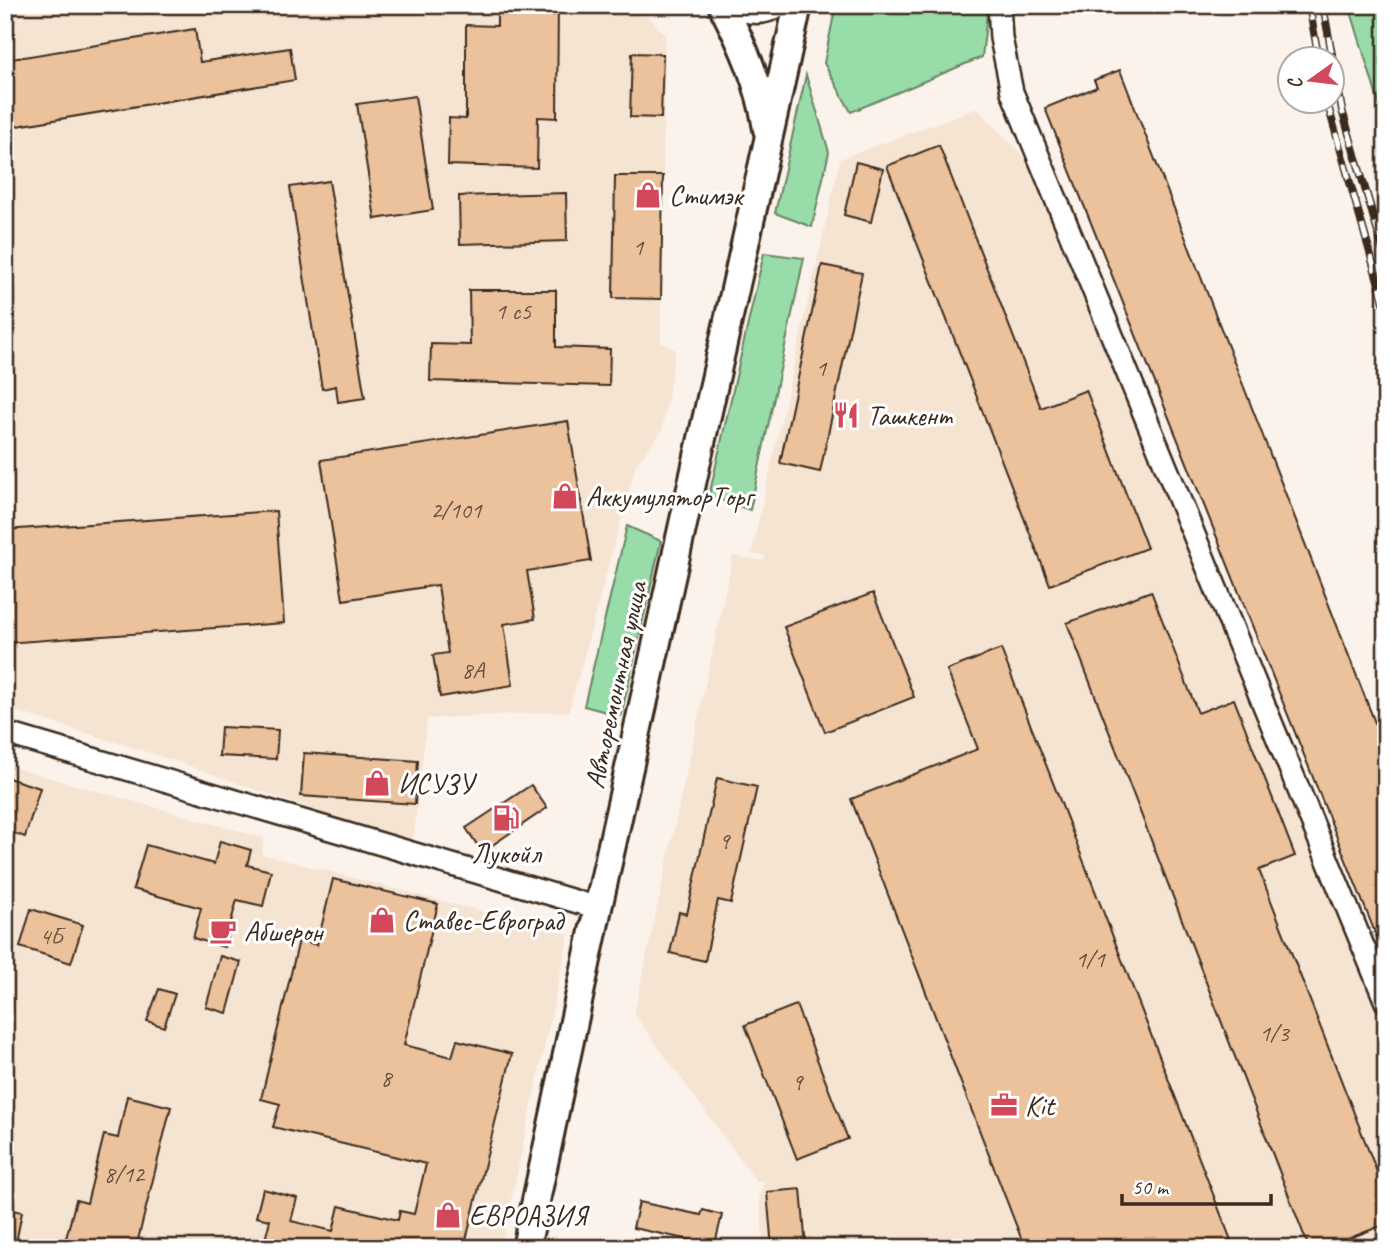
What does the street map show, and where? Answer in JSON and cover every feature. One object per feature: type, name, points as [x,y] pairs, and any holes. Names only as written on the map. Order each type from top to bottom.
[{"type":"street","points":[[722,5],[753,72],[768,137]]},
{"type":"street","points":[[731,5],[747,12],[762,13],[779,5]]},
{"type":"street","name":"Авторемонтная улица","points":[[526,1248],[598,908],[798,5]]},
{"type":"street","points":[[999,5],[1001,38],[1012,92],[1386,1002]]},
{"type":"street","points":[[5,733],[598,908]]},
{"type":"shaded area","points":[[5,5],[637,5],[665,34],[661,343],[676,350],[662,431],[636,465],[569,711],[427,719],[413,845],[166,758],[5,708]]},
{"type":"shaded area","points":[[977,108],[1030,163],[1386,1020],[1386,1248],[764,1248],[759,1196],[764,1181],[756,1181],[634,1014],[733,556],[764,561],[765,556],[751,554],[840,159]]},
{"type":"shaded area","points":[[5,765],[264,838],[262,854],[569,934],[501,1248],[5,1248]]},
{"type":"green space","points":[[836,5],[988,5],[982,57],[851,112],[824,63]]},
{"type":"green space","points":[[1349,5],[1386,5],[1386,127]]},
{"type":"green space","points":[[806,75],[829,152],[812,227],[775,213]]},
{"type":"green space","points":[[764,253],[804,258],[750,510],[709,496]]},
{"type":"green space","points":[[627,526],[661,541],[621,716],[584,706]]},
{"type":"building","points":[[497,5],[558,5],[557,118],[538,117],[537,168],[448,165],[449,118],[466,119],[466,25],[497,26]]},
{"type":"building","points":[[195,29],[200,62],[290,48],[295,80],[5,128],[5,60]]},
{"type":"building","points":[[632,53],[663,54],[661,118],[630,117]]},
{"type":"building","points":[[1120,70],[1386,751],[1386,960],[1045,108],[1097,87],[1094,80]]},
{"type":"building","points":[[415,96],[433,210],[375,219],[357,104]]},
{"type":"building","points":[[939,145],[1041,408],[1086,390],[1147,548],[1050,585],[887,166]]},
{"type":"building","points":[[856,162],[883,169],[871,222],[844,215]]},
{"type":"building","points":[[615,176],[663,176],[661,299],[613,298]]},
{"type":"building","points":[[329,181],[365,398],[338,402],[336,386],[322,389],[290,187]]},
{"type":"building","points":[[566,193],[567,241],[460,244],[459,196]]},
{"type":"building","points":[[822,265],[862,273],[820,472],[780,463]]},
{"type":"building","points":[[469,290],[556,290],[556,347],[610,349],[609,386],[430,381],[431,344],[470,345]]},
{"type":"building","points":[[568,421],[591,561],[527,571],[535,619],[504,624],[513,685],[440,697],[433,655],[448,653],[438,585],[343,600],[321,460]]},
{"type":"building","points":[[276,511],[284,623],[5,643],[5,530]]},
{"type":"building","points":[[1151,591],[1198,713],[1234,699],[1295,856],[1259,870],[1386,1195],[1386,1224],[1324,1248],[1309,1248],[1067,623]]},
{"type":"building","points":[[873,593],[914,697],[825,732],[784,627]]},
{"type":"building","points":[[1001,649],[1234,1248],[1025,1248],[851,799],[978,749],[947,670]]},
{"type":"building","points":[[221,727],[278,730],[276,759],[219,756]]},
{"type":"building","points":[[304,753],[418,761],[415,804],[301,796]]},
{"type":"building","points":[[5,777],[40,788],[25,837],[5,830]]},
{"type":"building","points":[[717,778],[757,787],[731,903],[718,900],[705,961],[670,953],[679,912],[687,914]]},
{"type":"building","name":"Лукойл","points":[[531,785],[547,808],[482,852],[466,828]]},
{"type":"building","points":[[220,841],[251,850],[247,865],[271,871],[263,906],[237,900],[224,947],[193,938],[201,908],[133,889],[146,845],[214,864]]},
{"type":"building","points":[[333,879],[438,904],[404,1045],[452,1057],[457,1040],[512,1054],[464,1248],[321,1248],[287,1239],[285,1248],[263,1248],[270,1220],[256,1217],[263,1189],[297,1198],[291,1221],[333,1231],[339,1206],[398,1220],[400,1211],[414,1214],[426,1164],[273,1127],[280,1104],[261,1099],[299,940],[317,945]]},
{"type":"building","points":[[31,909],[83,925],[71,963],[20,947]]},
{"type":"building","points":[[220,956],[241,962],[227,1013],[206,1007]]},
{"type":"building","points":[[159,989],[175,994],[164,1027],[147,1021]]},
{"type":"building","points":[[796,1005],[848,1139],[797,1159],[745,1025]]},
{"type":"building","points":[[127,1096],[171,1107],[136,1248],[87,1248],[65,1242],[76,1200],[87,1203],[104,1135],[118,1138]]},
{"type":"building","points":[[801,1189],[806,1248],[772,1248],[767,1192]]},
{"type":"building","points":[[639,1202],[701,1215],[703,1210],[722,1215],[714,1248],[693,1248],[695,1241],[633,1228]]},
{"type":"building","points":[[5,1208],[22,1212],[15,1248],[5,1248]]},
{"type":"railway","points":[[1309,5],[1316,46]]},
{"type":"railway","points":[[1323,5],[1342,110],[1386,260]]},
{"type":"railway","points":[[1331,116],[1386,309]]},
{"type":"place","name":"Стимэк","points":[[648,195]]},
{"type":"place","name":"Ташкент","points":[[846,415]]},
{"type":"place","name":"АккумуляторТорг","points":[[565,496]]},
{"type":"place","name":"ИСУЗУ","points":[[377,783]]},
{"type":"place","name":"Лукойл","points":[[506,818]]},
{"type":"place","name":"Ставес-Евроград","points":[[382,920]]},
{"type":"place","name":"Абшерон","points":[[223,931]]},
{"type":"place","name":"Kit","points":[[1004,1105]]},
{"type":"place","name":"ЕВРОАЗИЯ","points":[[448,1215]]}]
